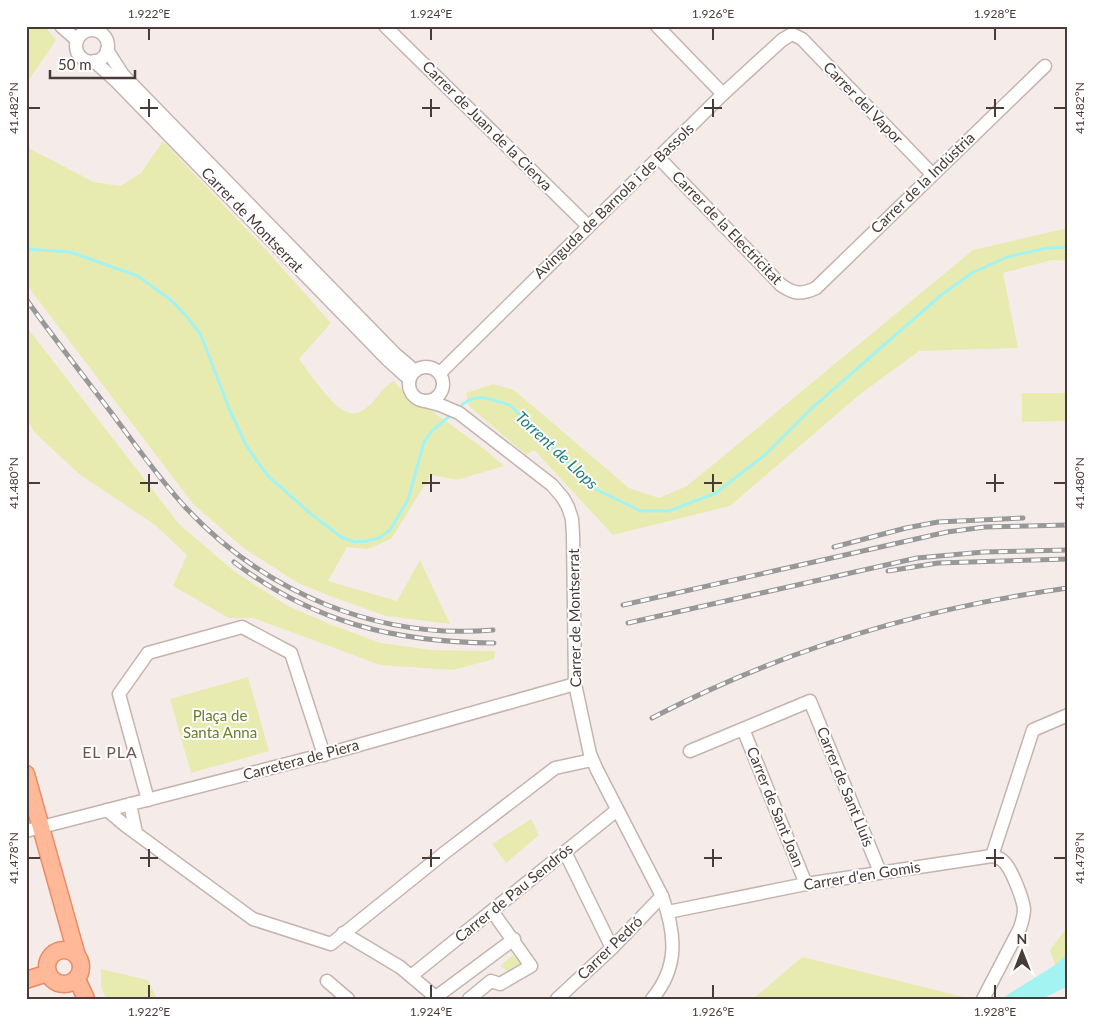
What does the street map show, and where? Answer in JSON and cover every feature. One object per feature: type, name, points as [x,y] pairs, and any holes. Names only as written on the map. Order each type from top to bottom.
[{"type":"main road","points":[[26,774],[33,829],[74,938],[81,963],[77,979],[69,984],[59,983],[48,974],[48,963],[56,952],[66,920]]},
{"type":"main road","points":[[56,952],[70,951],[78,956]]},
{"type":"main road","points":[[26,980],[48,974]]},
{"type":"main road","points":[[77,979],[86,999]]},
{"type":"street","points":[[61,26],[80,33],[107,30],[107,50],[101,59],[87,61],[81,57],[77,51],[80,33]]},
{"type":"street","name":"Carrer de Juan de la Cierva","points":[[385,26],[588,226]]},
{"type":"street","points":[[657,26],[723,94]]},
{"type":"street","name":"Avinguda de Barnola i de Bassols","points":[[440,373],[723,94],[782,40],[792,34]]},
{"type":"street","name":"Carrer del Vapor","points":[[792,34],[802,40],[932,174]]},
{"type":"street","name":"Carrer de Montserrat","points":[[107,50],[123,75],[394,353],[412,375]]},
{"type":"street","name":"Carrer de Montserrat","points":[[94,61],[388,360],[412,375]]},
{"type":"street","name":"Carrer de la Indústria","points":[[798,294],[806,293],[816,288],[1045,66]]},
{"type":"street","name":"Carrer de la Electricitat","points":[[659,158],[781,285],[791,292],[798,294]]},
{"type":"street","points":[[412,375],[425,366],[436,369],[443,380],[443,396]]},
{"type":"street","name":"Carrer de Montserrat","points":[[412,375],[408,385],[413,396],[418,400],[425,401],[443,396],[459,413],[552,485],[568,507],[572,519],[573,535],[575,684],[592,760],[662,896],[668,912],[673,945],[671,964],[663,983],[652,999]]},
{"type":"street","points":[[148,800],[119,694],[148,653],[242,627],[292,653],[324,755]]},
{"type":"street","name":"Carretera de Piera","points":[[33,829],[324,755],[575,684]]},
{"type":"street","name":"Carrer de Sant Lluís","points":[[744,729],[810,701],[880,872]]},
{"type":"street","points":[[983,999],[1020,928],[1024,910],[1022,899],[1006,864],[1000,858],[992,856],[1033,730],[1068,715]]},
{"type":"street","points":[[690,751],[744,729]]},
{"type":"street","name":"Carrer de Sant Joan","points":[[744,729],[806,884]]},
{"type":"street","points":[[107,810],[136,834],[253,919],[330,944],[555,768],[592,760]]},
{"type":"street","points":[[130,804],[136,834]]},
{"type":"street","name":"Carrer de Pau Sendrós","points":[[411,976],[617,810]]},
{"type":"street","points":[[565,852],[612,948]]},
{"type":"street","name":"Carrer d'en Gomis","points":[[668,912],[806,884],[992,856]]},
{"type":"street","name":"Carrer Pedró","points":[[557,999],[612,948],[662,896]]},
{"type":"street","points":[[469,999],[491,981],[500,984],[531,966],[514,939],[492,911]]},
{"type":"street","points":[[343,933],[400,967],[437,998],[514,939]]},
{"type":"street","points":[[327,981],[348,999]]},
{"type":"green space","points":[[26,26],[44,26],[56,40],[26,84]]},
{"type":"green space","points":[[163,141],[268,252],[331,323],[299,359],[334,404],[346,412],[359,412],[370,405],[394,381],[414,405],[432,411],[487,451],[504,466],[457,480],[431,475],[391,539],[368,549],[347,547],[328,581],[397,601],[420,560],[450,624],[386,616],[338,599],[298,583],[245,549],[194,505],[26,284],[26,147],[94,182],[120,186],[141,173]]},
{"type":"green space","points":[[1068,228],[1068,261],[1052,260],[1003,273],[1018,348],[919,351],[859,395],[730,506],[613,535],[534,450],[526,455],[469,406],[466,393],[493,384],[514,390],[629,488],[659,498],[687,486],[973,250]]},
{"type":"green space","points":[[26,326],[179,524],[235,572],[288,606],[381,643],[431,650],[495,651],[494,659],[453,670],[380,665],[253,618],[229,618],[173,586],[187,555],[155,525],[79,474],[34,432],[26,417]]},
{"type":"green space","points":[[1022,393],[1066,393],[1066,421],[1022,422]]},
{"type":"green space","name":"Plaça de Santa Anna","points":[[248,677],[269,751],[191,773],[170,699]]},
{"type":"green space","points":[[531,819],[539,835],[506,863],[492,844]]},
{"type":"green space","points":[[1068,926],[1068,953],[1055,965],[1050,950]]},
{"type":"green space","points":[[513,955],[525,966],[511,974],[500,966]]},
{"type":"green space","points":[[802,957],[964,997],[968,999],[753,999]]},
{"type":"green space","points":[[101,969],[148,980],[157,999],[106,999],[101,987]]},
{"type":"water","points":[[1068,953],[1068,986],[1042,999],[1001,999],[1055,965]]},
{"type":"waterway","name":"Torrent de Llops","points":[[458,408],[477,398],[489,399],[510,405],[595,489],[641,511],[669,511],[716,493],[766,454],[811,409],[940,296],[972,273],[1007,257],[1047,248],[1068,247]]},
{"type":"waterway","name":"Torrent de Llops","points":[[26,249],[70,252],[138,276],[172,301],[201,335],[230,411],[247,447],[268,476],[341,537],[355,542],[367,541],[379,538],[390,530],[408,500],[424,442],[432,431],[452,414]]},
{"type":"railway","points":[[26,299],[147,461],[177,498],[218,539],[252,565],[288,587],[326,605],[366,618],[408,627],[450,631],[493,630]]},
{"type":"railway","points":[[834,547],[906,528],[938,522],[1023,518]]},
{"type":"railway","points":[[623,605],[947,532],[985,527],[1068,525]]},
{"type":"railway","points":[[628,623],[917,558],[984,552],[1068,550]]},
{"type":"railway","points":[[888,571],[938,563],[1068,559]]},
{"type":"railway","points":[[234,562],[264,583],[294,600],[325,614],[357,625],[389,633],[423,638],[458,642],[494,643]]},
{"type":"railway","points":[[652,718],[751,672],[854,635],[960,607],[1068,588]]},
{"type":"district","name":"EL PLA","points":[[110,752]]}]
